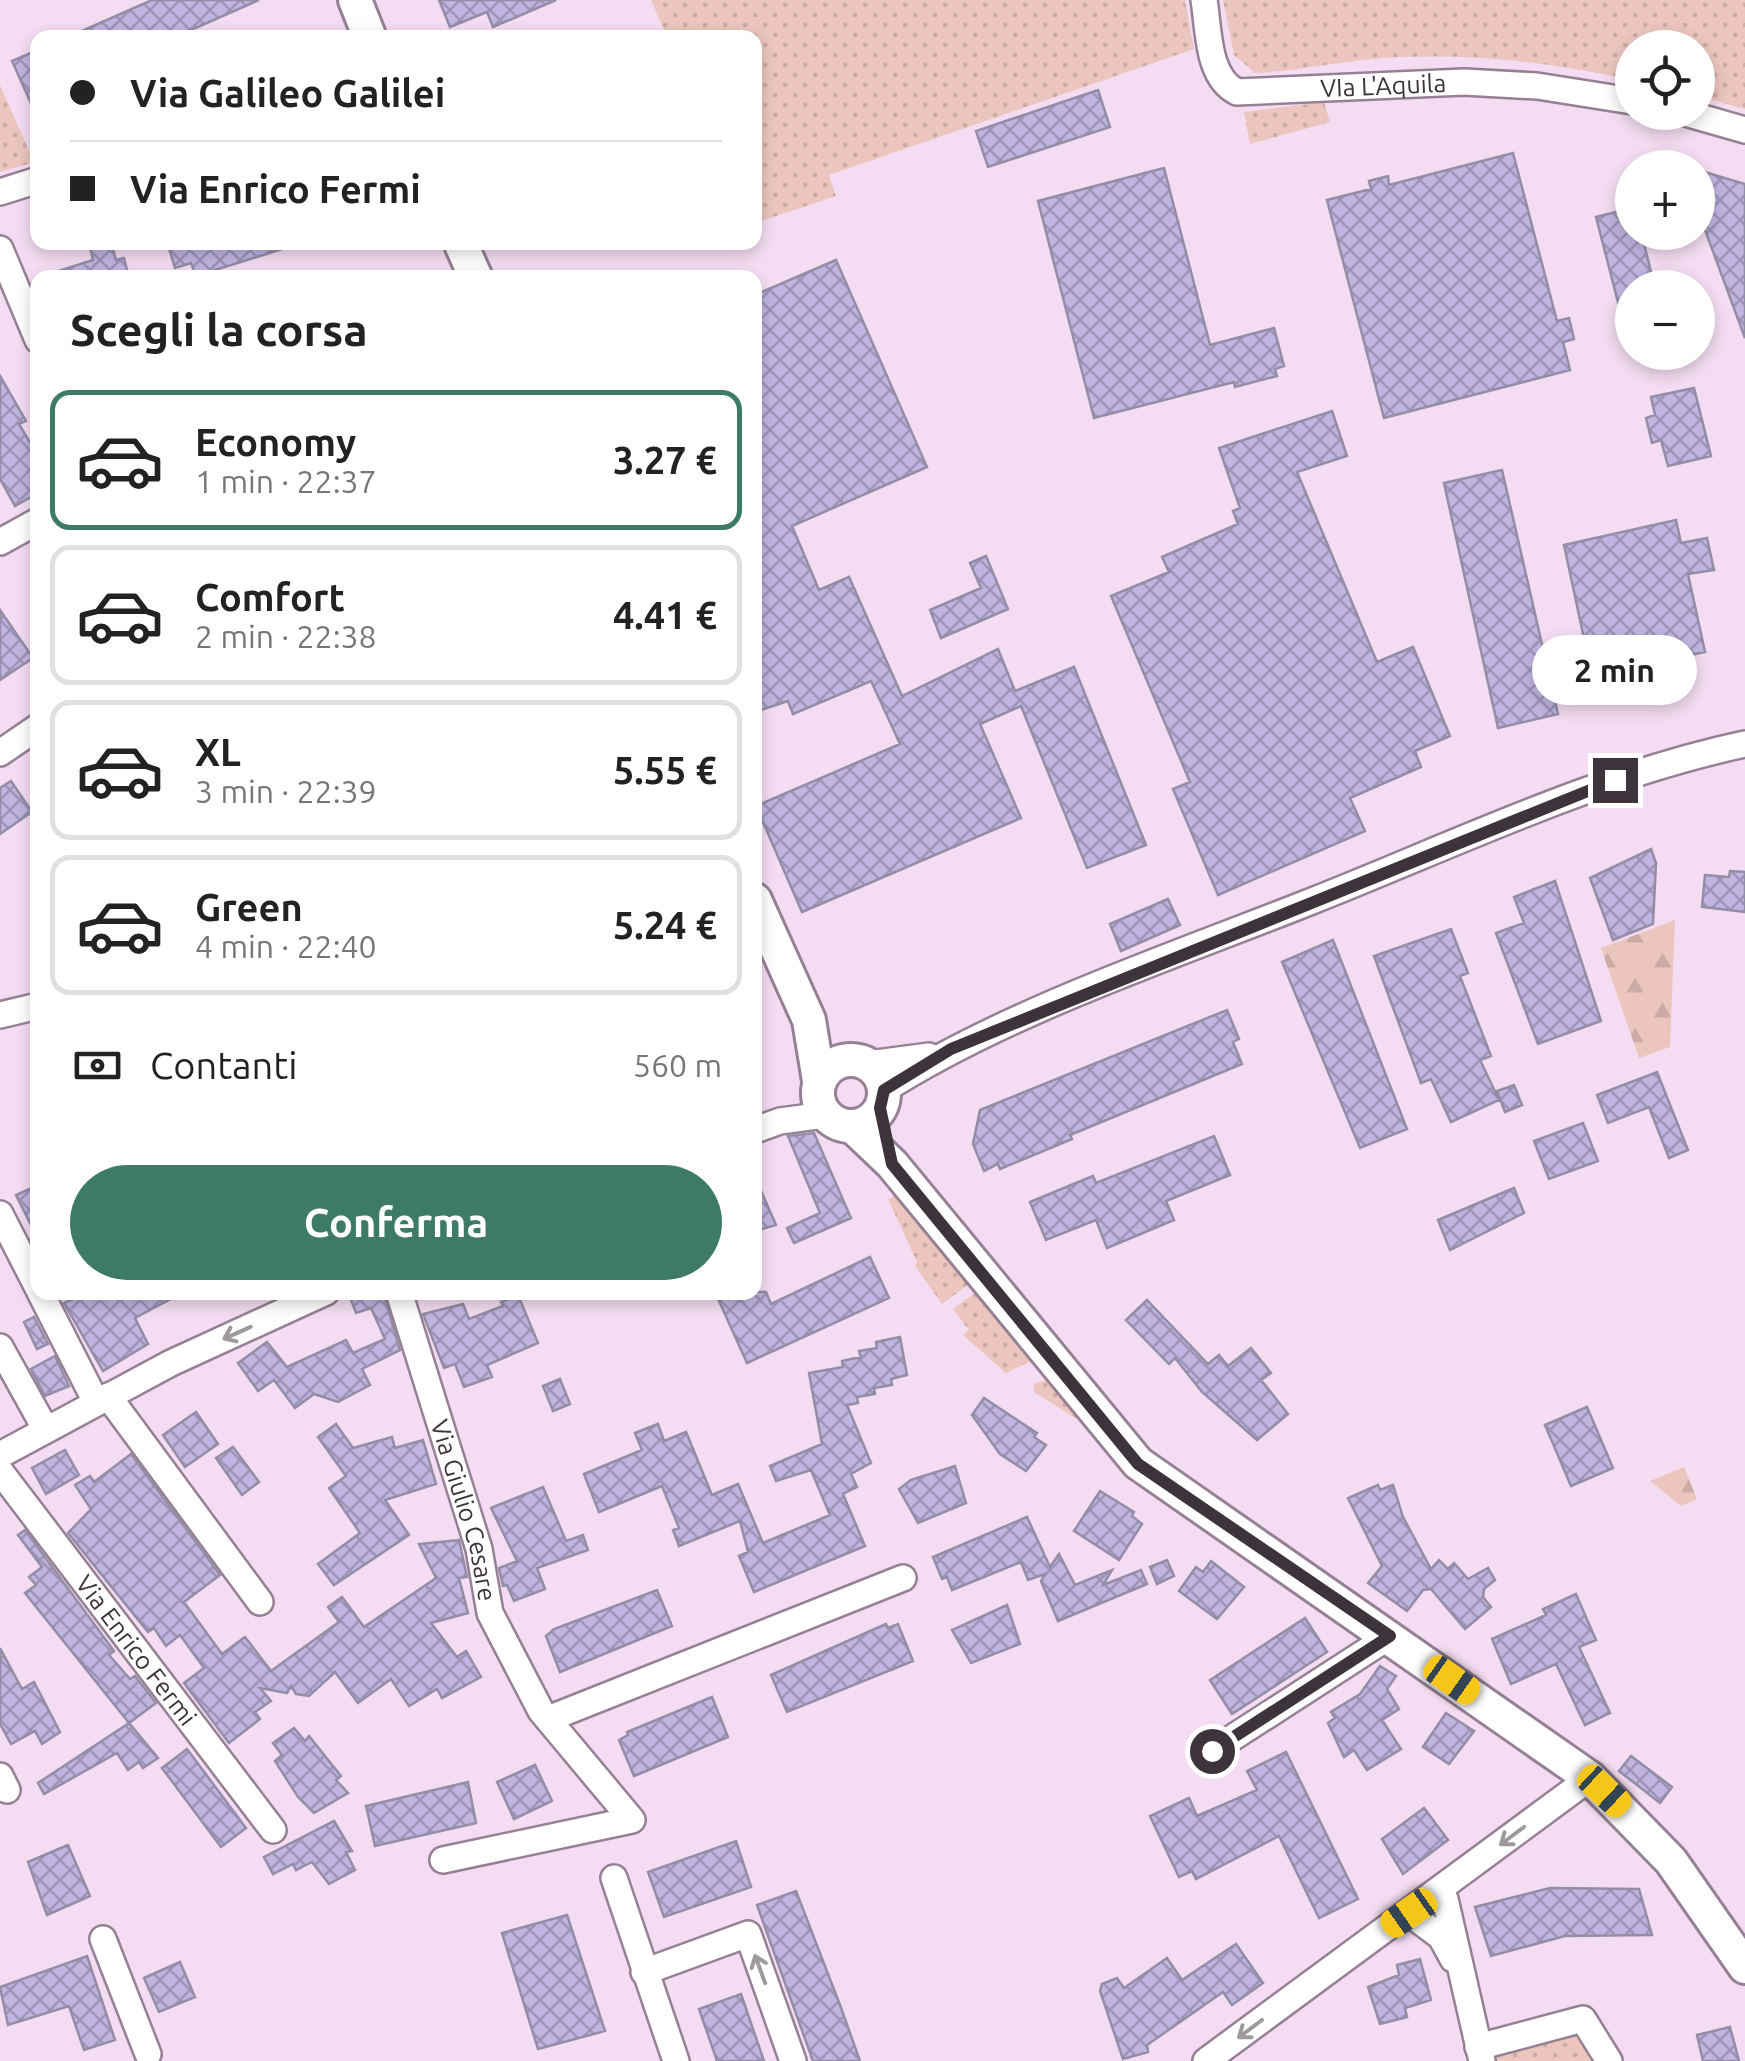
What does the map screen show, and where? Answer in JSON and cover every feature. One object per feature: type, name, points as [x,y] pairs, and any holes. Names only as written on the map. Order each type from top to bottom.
[{"type":"street","points":[[355,0],[367,30]]},
{"type":"street","name":"VIa L'Aquila","points":[[1204,0],[1216,71],[1237,92],[1464,82],[1537,86],[1615,99]]},
{"type":"street","points":[[1715,121],[1745,130]]},
{"type":"street","points":[[0,192],[30,183]]},
{"type":"street","points":[[0,250],[30,321]]},
{"type":"street","points":[[0,542],[30,525]]},
{"type":"street","points":[[0,752],[30,732]]},
{"type":"street","points":[[829,1103],[832,1065],[871,1080],[1615,780],[1745,744]]},
{"type":"street","points":[[762,916],[809,1020],[829,1103],[892,1164],[1138,1464],[1590,1778],[1671,1861],[1745,1966]]},
{"type":"street","points":[[0,1015],[30,1008]]},
{"type":"street","points":[[809,1020],[871,1080],[892,1164]]},
{"type":"street","points":[[762,1127],[829,1103],[869,1121],[871,1080]]},
{"type":"street","points":[[0,1214],[30,1272]]},
{"type":"street","points":[[45,1300],[102,1399],[260,1602]]},
{"type":"street","points":[[0,1455],[102,1399],[309,1300]]},
{"type":"street","name":"Via Giulio Cesare","points":[[402,1300],[480,1549],[490,1613],[548,1719],[632,1820],[444,1860]]},
{"type":"street","points":[[0,1347],[46,1430]]},
{"type":"street","name":"Via Enrico Fermi","points":[[0,1471],[273,1830]]},
{"type":"street","points":[[548,1719],[903,1578]]},
{"type":"street","points":[[1212,1751],[1390,1636]]},
{"type":"street","points":[[1206,2061],[1590,1778]]},
{"type":"street","points":[[614,1878],[676,2061]]},
{"type":"street","points":[[1438,1891],[1444,1899],[1480,2054],[1583,2020],[1609,2061]]},
{"type":"street","points":[[1409,1913],[1441,1938],[1457,1968]]},
{"type":"street","points":[[644,1972],[748,1934],[793,2061]]},
{"type":"street","points":[[103,1939],[142,2059]]},
{"type":"green space","points":[[651,0],[1185,0],[1194,49],[829,175],[836,196],[762,221],[762,30],[664,30]]},
{"type":"green space","points":[[1223,0],[1745,0],[1745,109],[1715,101],[1715,30],[1615,30],[1615,77],[1547,64],[1431,56],[1255,73],[1234,55]]},
{"type":"green space","points":[[0,85],[30,153],[30,163],[0,172]]},
{"type":"green space","points":[[1324,102],[1330,122],[1250,144],[1244,112]]},
{"type":"green space","points":[[1675,920],[1670,1047],[1639,1058],[1601,948]]},
{"type":"green space","points":[[901,1193],[923,1229],[969,1284],[942,1304],[915,1266],[917,1262],[888,1199]]},
{"type":"green space","points":[[975,1293],[1035,1359],[1006,1373],[963,1335],[969,1330],[953,1309]]},
{"type":"green space","points":[[1050,1380],[1109,1439],[1034,1392],[1034,1383]]},
{"type":"green space","points":[[1684,1467],[1697,1499],[1681,1506],[1650,1481]]},
{"type":"green space","points":[[1574,2032],[1591,2061],[1492,2061],[1491,2054]]},
{"type":"building","points":[[152,0],[259,0],[191,30],[84,30]]},
{"type":"building","points":[[439,0],[556,0],[493,27],[487,12],[450,27]]},
{"type":"building","points":[[30,53],[30,101],[12,61]]},
{"type":"building","points":[[1098,90],[1110,127],[988,167],[976,131]]},
{"type":"building","points":[[1513,153],[1557,321],[1569,318],[1574,339],[1563,342],[1570,370],[1384,418],[1327,200],[1371,189],[1369,181],[1388,176],[1389,185]]},
{"type":"building","points":[[1164,168],[1210,345],[1274,328],[1284,366],[1275,369],[1277,376],[1235,387],[1234,382],[1094,418],[1038,201]]},
{"type":"building","points":[[1715,175],[1745,184],[1745,338],[1712,250]]},
{"type":"building","points":[[1615,212],[1615,250],[1646,250],[1650,270],[1615,270],[1615,291],[1596,217]]},
{"type":"building","points":[[91,250],[113,250],[116,260],[124,258],[127,270],[62,270],[93,260]]},
{"type":"building","points":[[169,250],[279,250],[215,270],[194,270],[191,263],[175,268]]},
{"type":"building","points":[[836,260],[927,467],[792,526],[819,590],[849,577],[902,696],[998,649],[1015,691],[1074,667],[1146,845],[1087,868],[1021,706],[980,724],[1021,818],[802,912],[762,820],[762,803],[900,744],[871,681],[793,714],[788,701],[762,710],[762,292]]},
{"type":"building","points":[[0,376],[26,421],[19,424],[30,443],[30,498],[15,506],[0,479]]},
{"type":"building","points":[[1694,388],[1711,456],[1668,466],[1661,440],[1652,443],[1646,418],[1655,415],[1651,397]]},
{"type":"building","points":[[1332,411],[1347,456],[1297,472],[1377,662],[1413,647],[1450,736],[1415,751],[1421,767],[1350,798],[1365,831],[1218,895],[1173,789],[1190,782],[1111,596],[1169,572],[1162,557],[1238,524],[1233,511],[1240,508],[1219,448]]},
{"type":"building","points":[[1502,470],[1558,714],[1498,728],[1444,483]]},
{"type":"building","points":[[1676,520],[1681,543],[1707,538],[1714,570],[1688,574],[1705,652],[1592,676],[1564,545]]},
{"type":"building","points":[[986,556],[1008,609],[941,638],[930,610],[981,588],[970,563]]},
{"type":"building","points":[[0,610],[30,654],[30,660],[0,680]]},
{"type":"building","points":[[11,781],[30,813],[0,834],[0,788]]},
{"type":"building","points":[[1651,849],[1656,863],[1653,924],[1613,940],[1590,878]]},
{"type":"building","points":[[1730,871],[1745,872],[1745,912],[1702,907],[1705,875],[1729,877]]},
{"type":"building","points":[[1555,881],[1601,1021],[1538,1044],[1496,933],[1524,923],[1514,897]]},
{"type":"building","points":[[1168,899],[1180,925],[1121,951],[1110,924]]},
{"type":"building","points":[[1451,929],[1468,973],[1460,976],[1491,1056],[1480,1060],[1499,1100],[1451,1122],[1431,1079],[1421,1083],[1374,956]]},
{"type":"building","points":[[1333,940],[1407,1129],[1360,1148],[1282,962]]},
{"type":"building","points":[[1227,1010],[1239,1039],[1233,1042],[1242,1064],[1070,1135],[1072,1139],[1000,1169],[998,1164],[984,1171],[973,1144],[980,1110]]},
{"type":"building","points":[[1657,1072],[1688,1150],[1669,1158],[1649,1107],[1608,1123],[1597,1095]]},
{"type":"building","points":[[1514,1085],[1522,1105],[1505,1112],[1497,1091]]},
{"type":"building","points":[[1583,1123],[1598,1161],[1549,1179],[1534,1141]]},
{"type":"building","points":[[814,1133],[851,1218],[794,1243],[787,1228],[820,1213],[788,1136]]},
{"type":"building","points":[[1214,1136],[1230,1175],[1166,1201],[1174,1220],[1107,1248],[1096,1220],[1046,1240],[1030,1202],[1093,1176],[1096,1183]]},
{"type":"building","points":[[1514,1188],[1524,1213],[1450,1250],[1438,1220]]},
{"type":"building","points":[[30,1189],[30,1223],[16,1195]]},
{"type":"building","points":[[762,1193],[776,1225],[762,1229]]},
{"type":"building","points":[[870,1257],[889,1298],[747,1363],[719,1300],[762,1300],[762,1292],[766,1292],[771,1304]]},
{"type":"building","points":[[169,1300],[135,1318],[148,1344],[103,1371],[64,1303]]},
{"type":"building","points":[[351,1300],[385,1300],[400,1350],[362,1369],[370,1385],[338,1402],[314,1394],[295,1408],[274,1380],[258,1391],[238,1363],[267,1342],[287,1367],[346,1340],[353,1353],[385,1339],[371,1308],[356,1313]]},
{"type":"building","points":[[520,1300],[538,1343],[487,1365],[492,1377],[464,1387],[455,1364],[444,1368],[423,1314],[463,1304],[469,1319],[503,1306],[501,1302]]},
{"type":"building","points":[[1147,1300],[1208,1364],[1219,1355],[1228,1366],[1251,1348],[1271,1373],[1261,1380],[1288,1414],[1257,1440],[1202,1392],[1175,1358],[1169,1364],[1126,1320]]},
{"type":"building","points":[[34,1317],[48,1344],[37,1349],[24,1322]]},
{"type":"building","points":[[900,1337],[907,1375],[891,1379],[892,1385],[874,1388],[875,1394],[857,1397],[858,1403],[847,1405],[871,1463],[851,1474],[857,1487],[843,1494],[865,1546],[754,1592],[739,1556],[748,1552],[740,1521],[679,1546],[673,1530],[679,1528],[662,1486],[599,1512],[584,1474],[642,1450],[635,1433],[658,1424],[664,1441],[686,1432],[712,1495],[738,1484],[763,1543],[830,1515],[811,1470],[776,1481],[770,1466],[822,1444],[809,1373],[843,1367],[842,1361],[861,1357],[859,1351],[877,1348],[876,1342]]},
{"type":"building","points":[[55,1356],[69,1386],[45,1396],[31,1369]]},
{"type":"building","points":[[560,1379],[570,1404],[553,1411],[543,1386]]},
{"type":"building","points":[[984,1398],[1037,1433],[1034,1437],[1046,1445],[1026,1471],[1000,1454],[972,1415]]},
{"type":"building","points":[[1587,1407],[1613,1468],[1571,1486],[1545,1425]]},
{"type":"building","points":[[196,1412],[218,1444],[185,1467],[163,1435]]},
{"type":"building","points":[[336,1424],[353,1448],[392,1437],[395,1448],[423,1440],[436,1484],[385,1500],[409,1535],[334,1585],[318,1564],[360,1533],[329,1488],[346,1476],[318,1437]]},
{"type":"building","points":[[233,1447],[259,1482],[242,1495],[216,1458]]},
{"type":"building","points":[[65,1450],[79,1475],[46,1494],[32,1468]]},
{"type":"building","points":[[131,1454],[220,1575],[184,1602],[222,1654],[245,1637],[271,1671],[339,1622],[328,1607],[342,1597],[364,1627],[436,1578],[419,1544],[459,1540],[467,1577],[459,1578],[468,1613],[431,1623],[457,1657],[466,1651],[481,1677],[442,1698],[437,1689],[409,1706],[391,1679],[358,1703],[335,1672],[309,1696],[296,1694],[291,1686],[287,1693],[260,1688],[271,1701],[255,1712],[260,1719],[229,1743],[184,1683],[204,1668],[180,1635],[166,1646],[154,1628],[148,1632],[68,1533],[91,1509],[75,1485],[90,1476],[94,1482]]},
{"type":"building","points":[[955,1466],[966,1503],[918,1523],[899,1489],[911,1480]]},
{"type":"building","points":[[1378,1485],[1380,1490],[1393,1485],[1403,1517],[1431,1569],[1439,1560],[1448,1569],[1454,1563],[1468,1579],[1488,1568],[1495,1580],[1484,1589],[1483,1597],[1491,1607],[1465,1629],[1431,1589],[1423,1590],[1407,1611],[1368,1583],[1382,1566],[1348,1498]]},
{"type":"building","points":[[543,1487],[566,1541],[583,1535],[588,1550],[537,1568],[545,1589],[514,1601],[507,1585],[503,1586],[499,1568],[517,1561],[491,1508]]},
{"type":"building","points":[[1100,1491],[1134,1512],[1132,1516],[1142,1524],[1119,1560],[1074,1531]]},
{"type":"building","points":[[1027,1517],[1050,1567],[1059,1554],[1075,1585],[1112,1570],[1103,1585],[1141,1570],[1147,1584],[1058,1621],[1041,1581],[1045,1574],[1028,1580],[1021,1562],[952,1590],[947,1577],[942,1579],[933,1557]]},
{"type":"building","points":[[25,1530],[114,1651],[109,1655],[130,1679],[135,1676],[156,1703],[129,1723],[25,1593],[36,1585],[29,1577],[42,1567],[18,1535]]},
{"type":"building","points":[[1167,1560],[1174,1576],[1157,1584],[1150,1567]]},
{"type":"building","points":[[1211,1561],[1244,1587],[1217,1619],[1179,1591],[1196,1567],[1203,1572]]},
{"type":"building","points":[[657,1590],[672,1626],[560,1672],[546,1636],[554,1629]]},
{"type":"building","points":[[1576,1594],[1596,1640],[1579,1647],[1610,1713],[1585,1725],[1556,1664],[1511,1684],[1492,1639],[1546,1615],[1543,1609]]},
{"type":"building","points":[[1007,1605],[1020,1644],[971,1663],[952,1630]]},
{"type":"building","points":[[1305,1618],[1327,1652],[1232,1714],[1210,1680]]},
{"type":"building","points":[[886,1624],[888,1628],[898,1624],[913,1661],[787,1712],[771,1675]]},
{"type":"building","points":[[0,1648],[22,1689],[34,1682],[60,1732],[42,1744],[35,1731],[11,1744],[0,1724]]},
{"type":"building","points":[[1380,1666],[1396,1676],[1387,1689],[1399,1709],[1382,1720],[1401,1749],[1367,1770],[1354,1750],[1344,1757],[1328,1723],[1335,1718],[1331,1712],[1360,1694]]},
{"type":"building","points":[[712,1697],[728,1737],[634,1776],[619,1740],[627,1732]]},
{"type":"building","points":[[1446,1713],[1474,1731],[1449,1764],[1423,1747]]},
{"type":"building","points":[[129,1723],[158,1758],[143,1768],[139,1762],[128,1770],[117,1753],[44,1794],[38,1783]]},
{"type":"building","points":[[294,1728],[305,1741],[309,1736],[341,1776],[336,1780],[348,1793],[314,1813],[298,1797],[275,1761],[282,1755],[273,1743]]},
{"type":"building","points":[[187,1749],[246,1828],[221,1847],[162,1768]]},
{"type":"building","points":[[1286,1752],[1358,1899],[1319,1918],[1279,1836],[1196,1879],[1192,1871],[1179,1877],[1150,1816],[1189,1798],[1197,1816],[1257,1790],[1247,1771]]},
{"type":"building","points":[[1631,1756],[1672,1787],[1660,1803],[1619,1771]]},
{"type":"building","points":[[535,1765],[552,1801],[514,1819],[497,1782]]},
{"type":"building","points":[[468,1782],[476,1823],[375,1846],[366,1806]]},
{"type":"building","points":[[1424,1808],[1448,1840],[1403,1874],[1382,1839]]},
{"type":"building","points":[[334,1821],[352,1851],[346,1852],[355,1870],[329,1884],[312,1862],[296,1870],[293,1864],[273,1874],[264,1857]]},
{"type":"building","points":[[736,1841],[751,1887],[664,1917],[648,1872]]},
{"type":"building","points":[[68,1845],[90,1896],[47,1915],[28,1862]]},
{"type":"building","points":[[1550,1888],[1639,1889],[1652,1935],[1565,1936],[1491,1956],[1475,1907]]},
{"type":"building","points":[[796,1891],[860,2061],[813,2061],[757,1905]]},
{"type":"building","points":[[567,1915],[605,2031],[538,2049],[502,1933]]},
{"type":"building","points":[[1236,1944],[1263,1983],[1232,2005],[1223,1992],[1147,2045],[1148,2052],[1123,2059],[1100,1991],[1102,1984],[1117,1978],[1124,1988],[1167,1958],[1182,1980]]},
{"type":"building","points":[[87,1956],[115,2040],[84,2050],[69,2006],[8,2025],[0,1987]]},
{"type":"building","points":[[1420,1959],[1431,2000],[1405,2008],[1407,2017],[1380,2024],[1368,1987],[1399,1975],[1397,1965]]},
{"type":"building","points":[[180,1962],[195,1997],[159,2012],[144,1978]]},
{"type":"building","points":[[741,1994],[764,2061],[717,2061],[699,2009]]},
{"type":"building","points":[[1730,2027],[1739,2061],[1703,2061],[1697,2035]]},
{"type":"route","points":[[1212,1751],[1390,1636],[1138,1464],[892,1164],[880,1108],[884,1090],[951,1049],[1615,780]]}]
